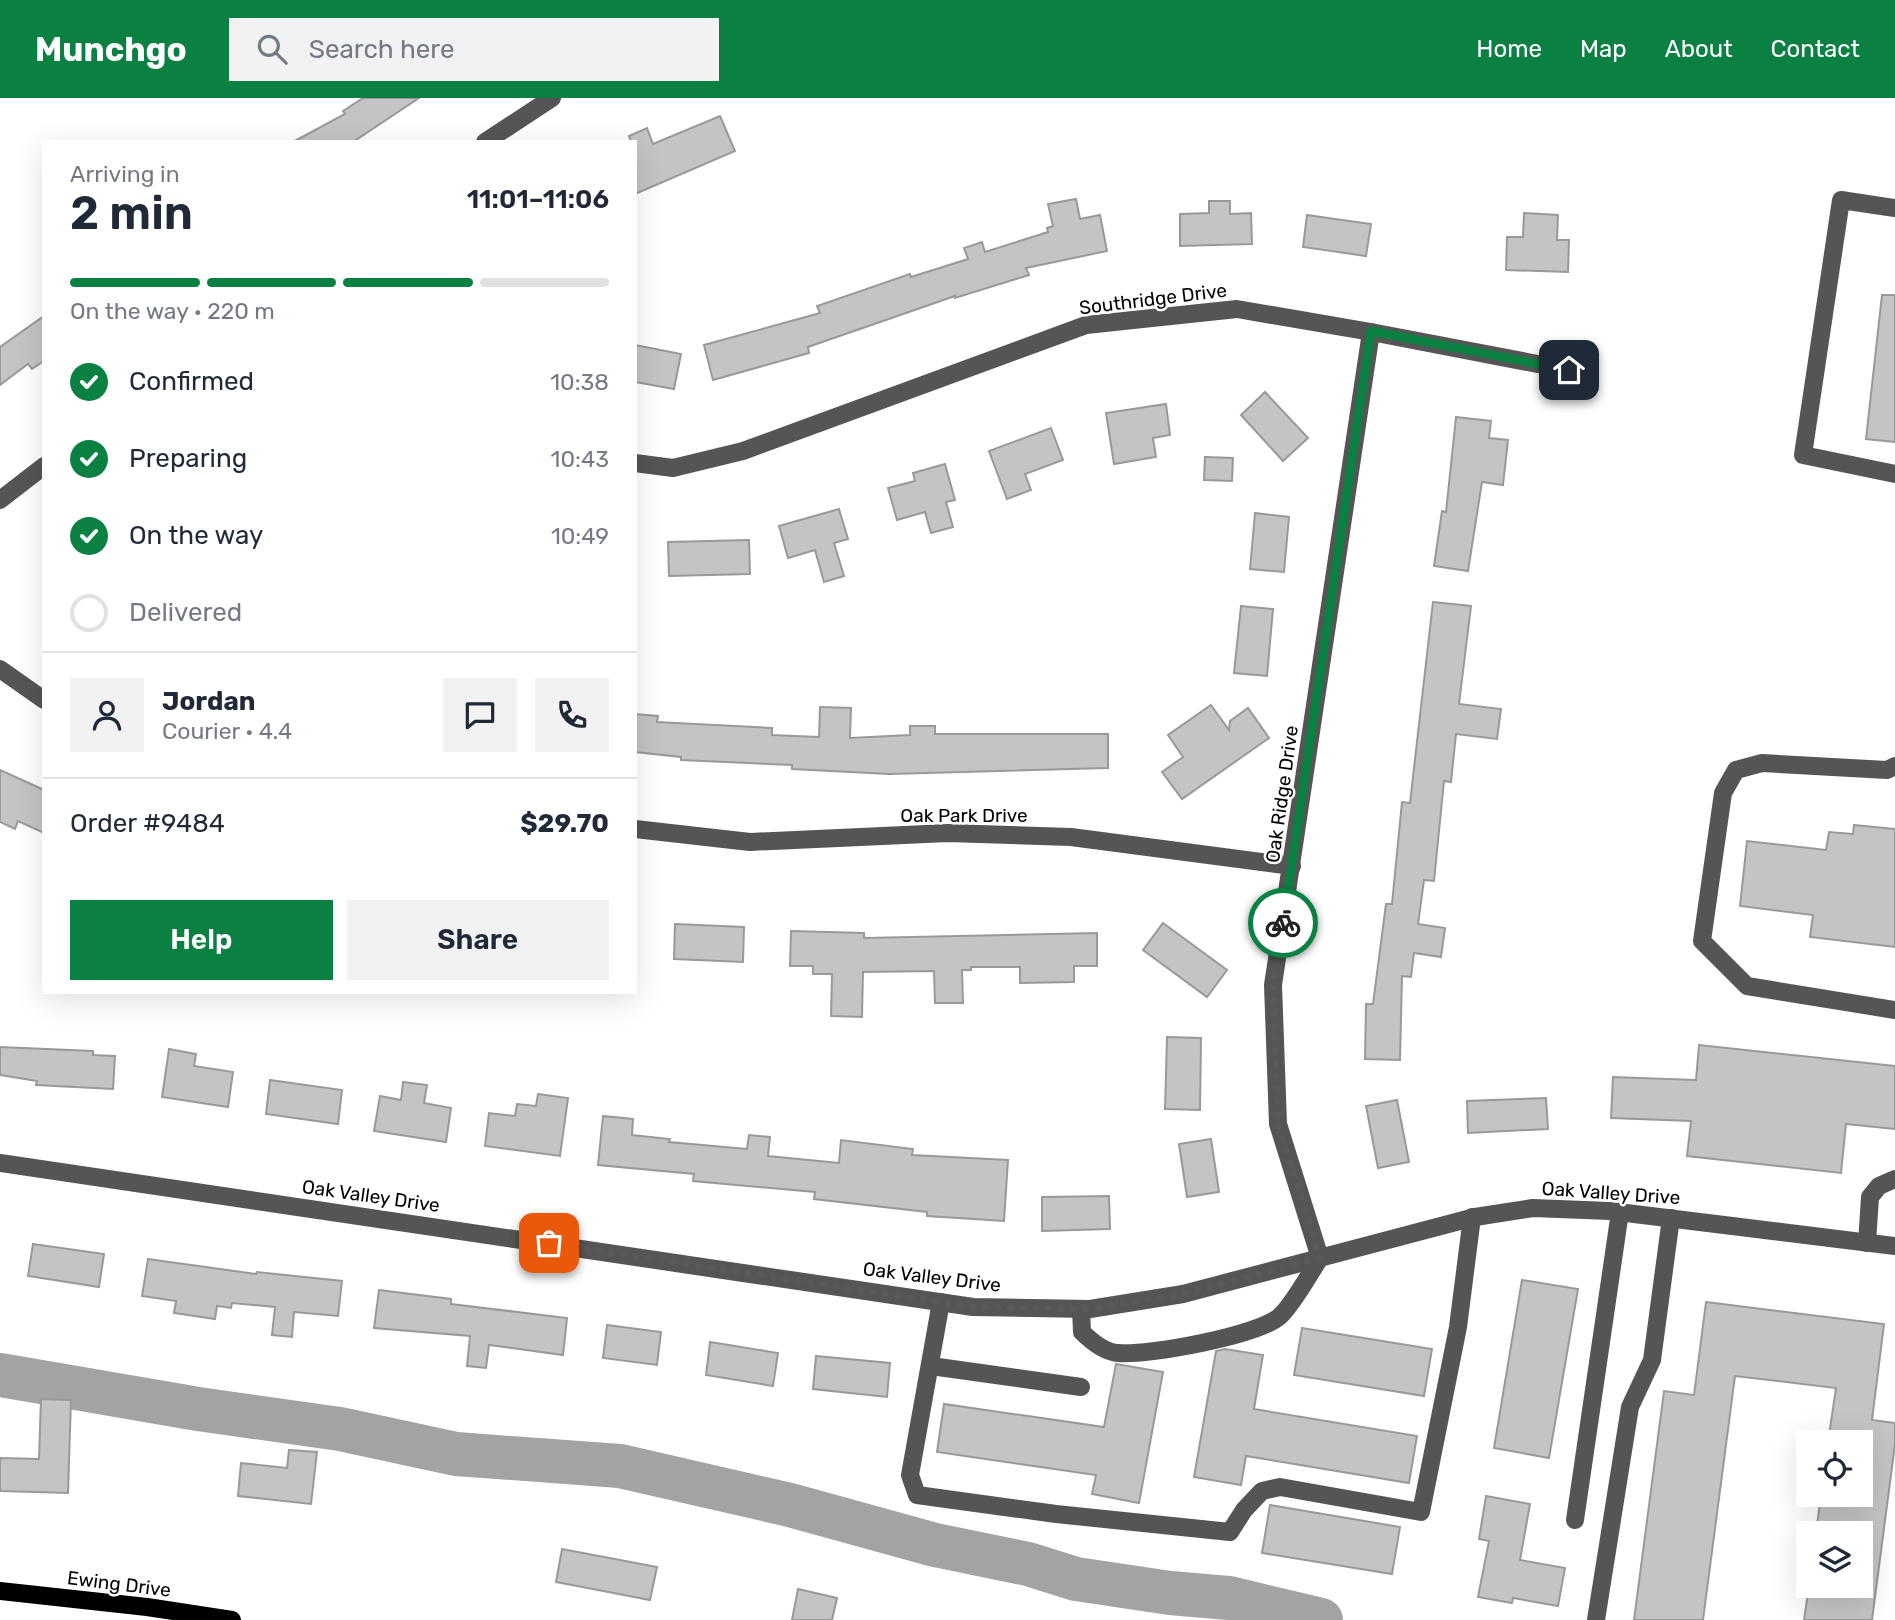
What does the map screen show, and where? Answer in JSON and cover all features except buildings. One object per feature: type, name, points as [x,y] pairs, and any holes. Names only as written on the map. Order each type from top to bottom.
[{"type":"main road","name":"Ewing Drive","points":[[0,1591],[146,1614],[232,1620]]},
{"type":"street","points":[[488,140],[552,98]]},
{"type":"street","points":[[1895,208],[1841,200],[1803,455],[1895,474]]},
{"type":"street","name":"Southridge Drive","points":[[637,463],[673,468],[743,451],[1086,326],[1237,309],[1371,331],[1569,370]]},
{"type":"street","name":"Oak Ridge Drive","points":[[1320,1258],[1278,1124],[1273,985],[1371,331]]},
{"type":"street","points":[[0,500],[42,468]]},
{"type":"street","points":[[0,669],[42,699]]},
{"type":"street","points":[[1895,766],[1887,770],[1762,763],[1736,770],[1723,793],[1702,942],[1747,986],[1895,1010]]},
{"type":"street","name":"Oak Park Drive","points":[[637,829],[750,842],[948,833],[1071,837],[1292,866]]},
{"type":"street","name":"Oak Valley Drive","points":[[0,1163],[973,1307],[1082,1309],[1183,1294],[1472,1217],[1533,1208],[1620,1212],[1895,1246]]},
{"type":"street","points":[[1867,1242],[1870,1197],[1879,1186],[1895,1179]]},
{"type":"street","points":[[1575,1520],[1620,1212]]},
{"type":"street","points":[[941,1302],[910,1475],[918,1495],[1056,1514],[1230,1532],[1244,1510],[1262,1491],[1280,1487],[1421,1512],[1458,1326],[1472,1217]]},
{"type":"street","points":[[1596,1620],[1630,1407],[1652,1360],[1671,1218]]},
{"type":"street","points":[[1082,1309],[1082,1332],[1093,1344],[1116,1353],[1150,1352],[1259,1329],[1280,1316],[1320,1258]]},
{"type":"street","points":[[931,1366],[1080,1387]]},
{"type":"waterway","points":[[0,1375],[198,1409],[340,1429],[456,1454],[620,1466],[790,1505],[935,1545],[1028,1564],[1076,1579],[1170,1593],[1229,1598],[1321,1620]]},
{"type":"way so far","points":[[549,1243],[973,1307],[1090,1309],[1183,1294],[1320,1258],[1278,1124],[1273,985],[1283,923]]},
{"type":"route","points":[[1283,923],[1371,331],[1569,370]]}]
